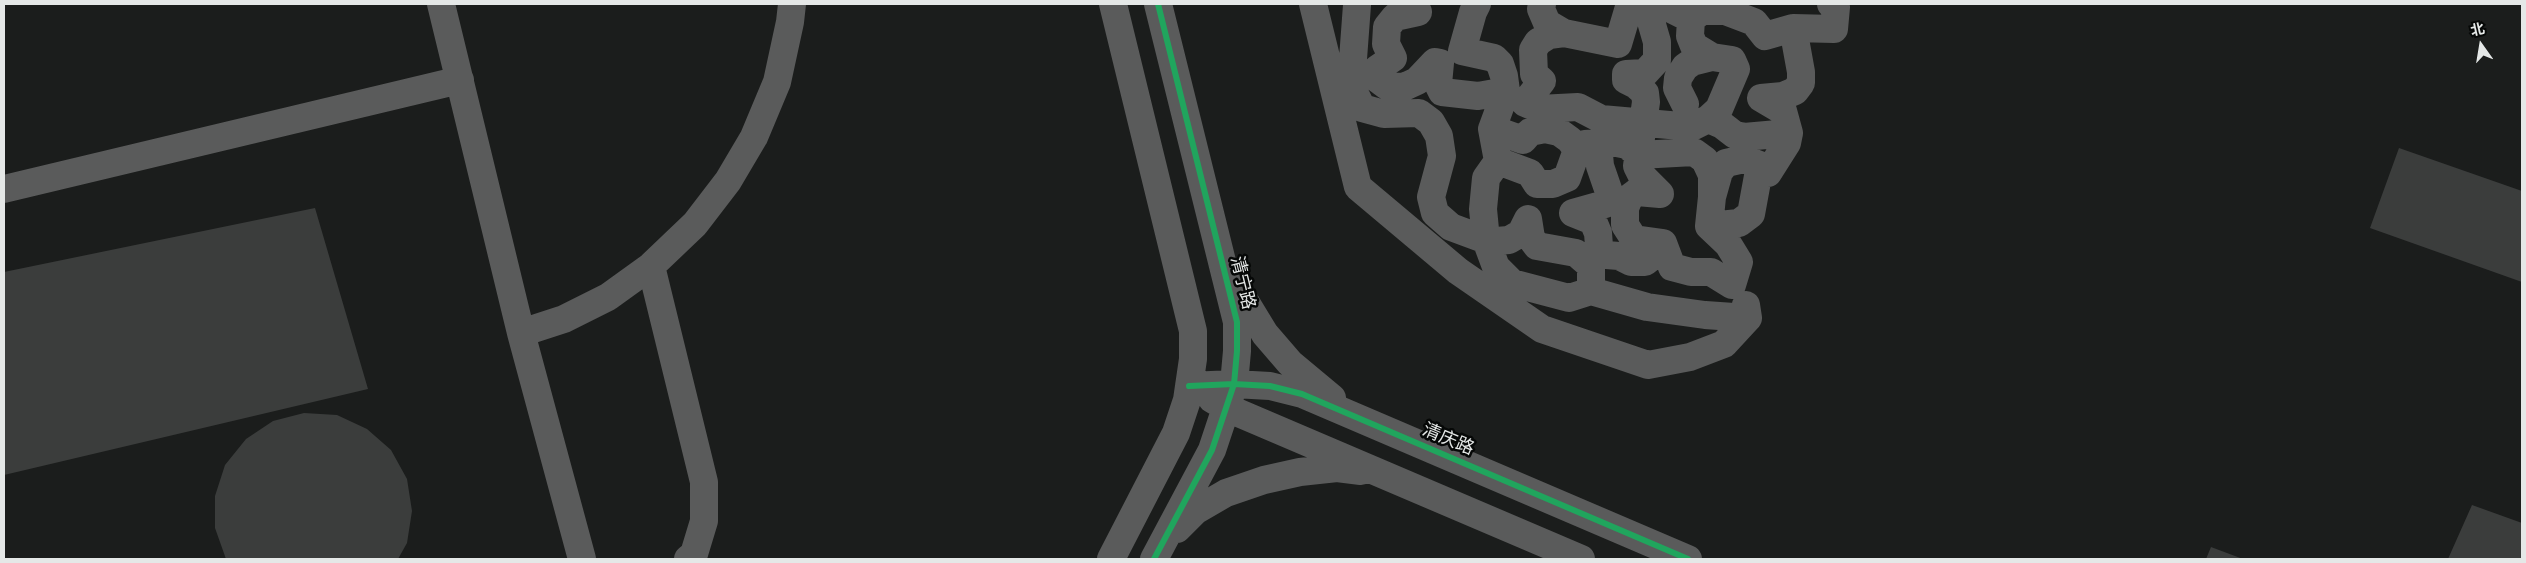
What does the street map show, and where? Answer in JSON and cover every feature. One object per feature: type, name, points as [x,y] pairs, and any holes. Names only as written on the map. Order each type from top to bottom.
[{"type":"street","points":[[441,4],[520,333],[582,559]]},
{"type":"street","points":[[520,333],[564,319],[608,296],[651,266],[695,224],[728,181],[754,137],[777,82],[792,4]]},
{"type":"street","points":[[1111,559],[1172,442],[1187,400],[1193,359],[1193,331],[1113,4]]},
{"type":"street","name":"清宁路","points":[[1158,4],[1236,322],[1237,351],[1230,396],[1212,450],[1159,551]]},
{"type":"street","points":[[1313,4],[1358,187],[1458,271],[1542,329],[1648,365],[1690,357],[1724,344],[1748,318]]},
{"type":"street","points":[[1356,4],[1350,86],[1362,108],[1384,114],[1419,113],[1431,122],[1439,136],[1442,156],[1431,197],[1435,213],[1451,227],[1486,240],[1509,240],[1521,233],[1528,219],[1531,238],[1537,246],[1576,253],[1592,270],[1647,306],[1705,315],[1748,318]]},
{"type":"street","points":[[1404,4],[1418,12],[1395,16],[1387,27],[1386,44],[1393,58],[1377,69],[1375,77],[1387,86],[1404,87],[1417,81],[1434,62],[1440,63],[1438,84],[1442,92],[1478,96],[1506,91]]},
{"type":"street","points":[[1477,4],[1462,51],[1494,58],[1500,64],[1506,91],[1492,129],[1498,161],[1486,178],[1483,209],[1486,240],[1496,267],[1512,283],[1570,298],[1592,270],[1600,246],[1596,227],[1592,221],[1574,213],[1605,204],[1610,195],[1600,166],[1588,146]]},
{"type":"street","points":[[1542,4],[1541,9],[1548,23],[1564,33]]},
{"type":"street","points":[[1661,4],[1691,19]]},
{"type":"street","points":[[1691,19],[1702,11],[1725,11],[1754,22],[1765,36],[1793,28],[1834,29],[1836,7],[1831,4]]},
{"type":"street","points":[[1631,7],[1618,44],[1564,33],[1549,35],[1538,42],[1533,50],[1534,74],[1542,81],[1525,103],[1539,109],[1578,107],[1602,119],[1692,127],[1708,119],[1719,109],[1736,69],[1732,60],[1712,57],[1692,62],[1685,67],[1678,78],[1677,88],[1685,104]]},
{"type":"street","points":[[1631,7],[1656,42],[1657,60],[1645,73],[1626,74],[1626,80],[1636,85],[1645,93],[1644,123],[1637,166],[1642,176],[1660,194],[1638,192],[1629,198],[1625,208],[1625,225],[1634,239],[1663,243]]},
{"type":"street","points":[[1691,19],[1690,36],[1694,46],[1712,57]]},
{"type":"street","points":[[1712,197],[1719,172],[1726,163],[1744,160],[1760,165],[1768,173],[1787,144],[1789,133],[1783,111],[1762,98],[1783,96],[1795,91],[1801,83],[1801,72],[1793,28]]},
{"type":"street","points":[[4,189],[460,80]]},
{"type":"street","points":[[1708,119],[1722,125],[1735,135],[1744,137],[1789,133]]},
{"type":"street","points":[[1492,129],[1523,140],[1530,132],[1545,129],[1558,132],[1570,140],[1588,146],[1612,142],[1627,145],[1638,155],[1694,152],[1705,160],[1712,175],[1709,226]]},
{"type":"street","points":[[1498,161],[1530,172],[1538,184],[1553,184],[1566,178],[1588,146]]},
{"type":"street","points":[[1709,226],[1739,223],[1751,214],[1760,165]]},
{"type":"street","points":[[1709,226],[1728,244],[1739,262],[1732,285]]},
{"type":"street","points":[[1663,243],[1672,267],[1690,272],[1711,272],[1745,296],[1748,318]]},
{"type":"street","points":[[1592,270],[1619,256],[1631,262],[1645,262],[1659,251],[1663,243]]},
{"type":"street","points":[[1218,250],[1243,299],[1265,334],[1277,348],[1321,391],[1369,422]]},
{"type":"street","points":[[651,266],[704,482],[704,521],[694,554],[688,559]]},
{"type":"street","name":"清庆路","points":[[1189,386],[1230,396],[1384,474],[1581,559]]},
{"type":"street","name":"清庆路","points":[[1230,396],[1270,386],[1302,394],[1688,559]]},
{"type":"street","points":[[1159,551],[1195,511],[1226,493],[1264,480],[1300,472],[1337,468],[1384,474]]},
{"type":"building","points":[[2399,148],[2522,191],[2522,282],[2370,228]]},
{"type":"building","points":[[315,208],[368,389],[4,475],[4,272]]},
{"type":"building","points":[[304,413],[337,415],[367,429],[391,450],[407,479],[412,511],[407,543],[398,559],[226,559],[215,528],[215,496],[225,465],[246,439],[273,421]]},
{"type":"building","points":[[2472,505],[2522,523],[2522,559],[2448,559]]},
{"type":"building","points":[[2211,547],[2243,559],[2206,559]]},
{"type":"cycle path","points":[[1154,559],[1212,450],[1234,384],[1237,351],[1237,322],[1158,4]]},
{"type":"cycle path","points":[[1189,386],[1234,384],[1270,386],[1302,394],[1688,559]]}]
